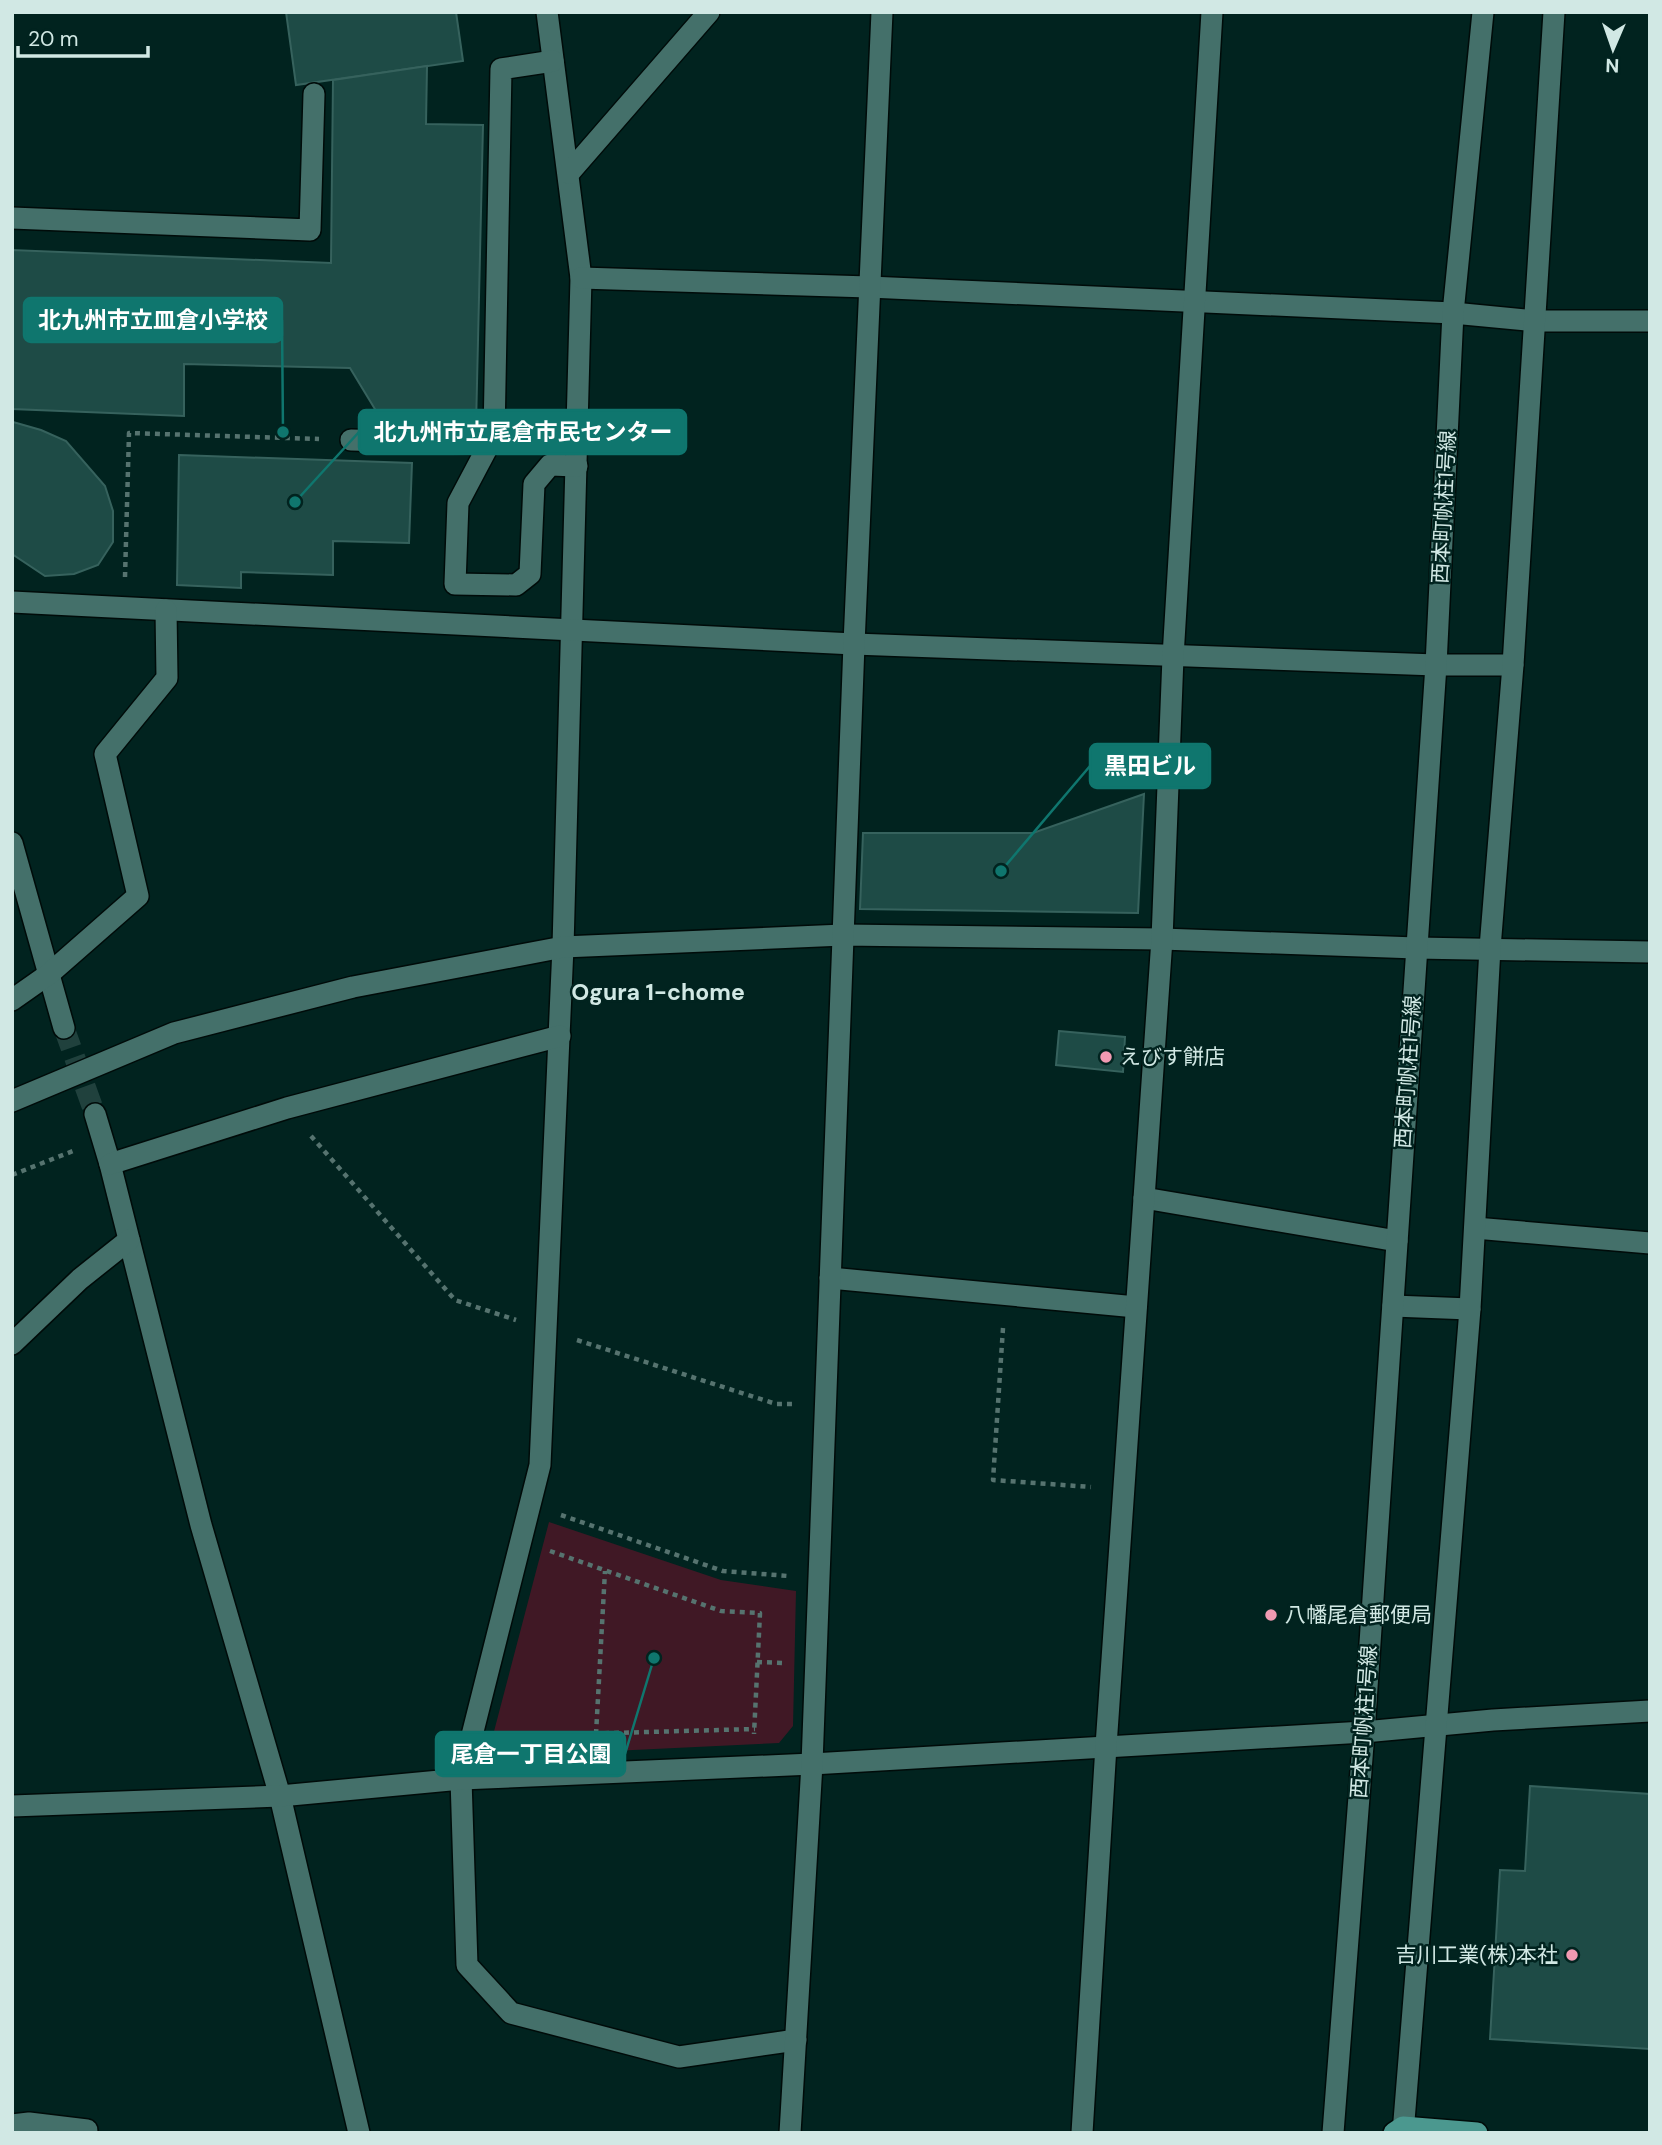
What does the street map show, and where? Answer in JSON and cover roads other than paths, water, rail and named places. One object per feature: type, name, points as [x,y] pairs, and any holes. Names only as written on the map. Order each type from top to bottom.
[{"type":"main road","points":[[1400,2131],[1477,2133]]},
{"type":"street","points":[[547,12],[581,278],[560,1036],[540,1465],[461,1779],[467,1965],[511,2013],[680,2057],[796,2040]]},
{"type":"street","points":[[569,173],[709,12]]},
{"type":"street","points":[[790,2133],[812,1764],[854,644],[882,12]]},
{"type":"street","points":[[1082,2133],[1123,1489],[1162,939],[1173,657],[1212,12]]},
{"type":"street","name":"西本町帆柱1号線","points":[[1333,2133],[1364,1732],[1436,665],[1453,313],[1483,12]]},
{"type":"street","points":[[1400,2131],[1437,1725],[1470,1309],[1490,948],[1513,664],[1554,12]]},
{"type":"street","points":[[554,61],[501,69],[494,435],[458,503],[455,584],[516,585],[530,574],[534,484],[550,465],[577,466]]},
{"type":"street","points":[[12,218],[310,230],[314,94]]},
{"type":"street","points":[[581,278],[869,286],[1453,313],[1536,321],[1650,321]]},
{"type":"street","points":[[351,440],[488,444]]},
{"type":"street","points":[[12,602],[854,644],[1436,665],[1513,664]]},
{"type":"street","points":[[12,1000],[49,974],[138,896],[105,754],[167,678],[166,610]]},
{"type":"street","points":[[12,843],[64,1028]]},
{"type":"street","points":[[12,1101],[174,1033],[353,987],[563,947],[843,935],[1162,939],[1416,948],[1650,952]]},
{"type":"street","points":[[110,1164],[300,1105],[560,1036]]},
{"type":"street","points":[[95,1114],[201,1525],[280,1796],[359,2133]]},
{"type":"street","points":[[1143,1198],[1397,1241]]},
{"type":"street","points":[[1475,1228],[1650,1243]]},
{"type":"street","points":[[12,1344],[80,1279],[129,1240]]},
{"type":"street","points":[[830,1278],[1136,1307]]},
{"type":"street","points":[[1392,1306],[1470,1309]]},
{"type":"street","points":[[12,1806],[280,1796],[461,1779],[812,1764],[1364,1732],[1650,1711]]},
{"type":"street","points":[[12,2125],[29,2123],[87,2130]]},
{"type":"tunnel","points":[[64,1028],[95,1114]]},
{"type":"place","name":"北九州市立皿倉小学校","points":[[283,432]]},
{"type":"place","name":"北九州市立尾倉市民センター","points":[[295,502]]},
{"type":"place","name":"黒田ビル","points":[[1001,871]]},
{"type":"place","name":"えびす餅店","points":[[1106,1057]]},
{"type":"place","name":"八幡尾倉郵便局","points":[[1271,1615]]},
{"type":"place","name":"尾倉一丁目公園","points":[[654,1658]]},
{"type":"place","name":"吉川工業(株)本社","points":[[1572,1955]]},
{"type":"district","name":"Ogura 1-chome","points":[[658,992]]}]
